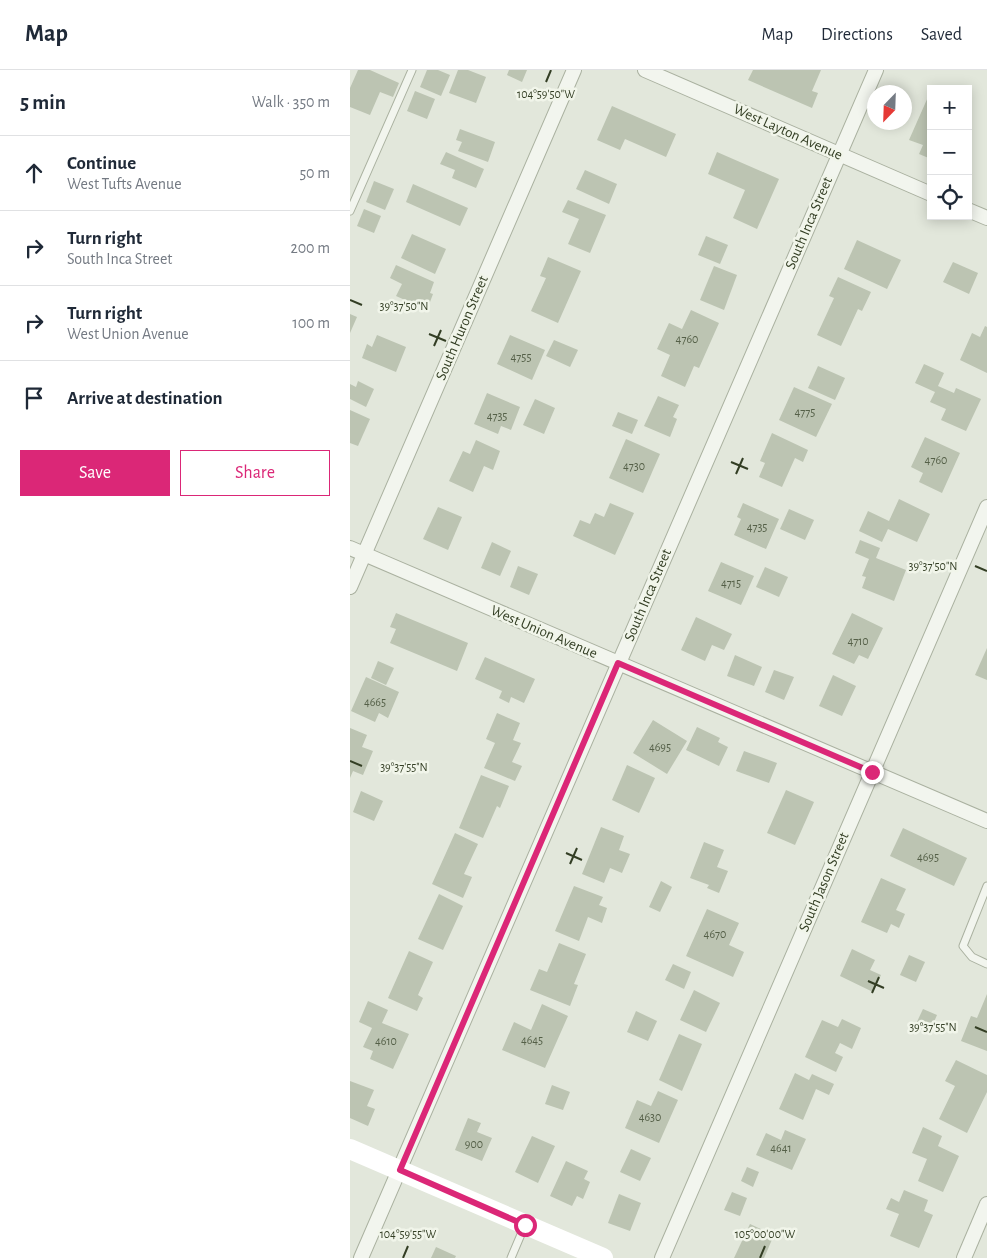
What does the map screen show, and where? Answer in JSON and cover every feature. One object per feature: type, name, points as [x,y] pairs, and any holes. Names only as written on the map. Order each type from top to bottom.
[{"type":"street","name":"South Huron Street","points":[[350,587],[574,70]]},
{"type":"street","name":"West Layton Avenue","points":[[645,70],[927,192]]},
{"type":"street","name":"South Inca Street","points":[[361,1258],[876,70]]},
{"type":"street","points":[[972,212],[987,218]]},
{"type":"street","name":"South Jason Street","points":[[662,1258],[987,507]]},
{"type":"street","name":"West Union Avenue","points":[[350,548],[987,821]]},
{"type":"street","points":[[350,1149],[603,1258]]},
{"type":"street","points":[[964,1258],[987,1204]]},
{"type":"lane","points":[[350,211],[412,70]]},
{"type":"lane","points":[[987,886],[963,946],[972,957],[987,964]]},
{"type":"lane","points":[[511,1258],[525,1225]]},
{"type":"building","points":[[358,70],[370,70],[399,83],[393,97],[380,92],[370,115],[350,107],[350,88]]},
{"type":"building","points":[[427,70],[438,70],[450,75],[441,96],[420,87]]},
{"type":"building","points":[[458,70],[468,70],[486,77],[476,103],[449,93]]},
{"type":"building","points":[[509,70],[527,70],[522,82],[507,75]]},
{"type":"building","points":[[753,70],[821,70],[812,91],[818,93],[812,108],[748,80]]},
{"type":"building","points":[[415,91],[435,99],[427,119],[407,111]]},
{"type":"building","points":[[927,99],[927,157],[919,154],[923,145],[909,140]]},
{"type":"building","points":[[612,106],[676,134],[666,157],[625,139],[620,150],[597,140]]},
{"type":"building","points":[[460,129],[495,142],[488,162],[458,151],[462,142],[456,140]]},
{"type":"building","points":[[446,152],[484,169],[476,188],[452,178],[455,170],[440,164]]},
{"type":"building","points":[[717,152],[779,179],[757,229],[733,218],[745,190],[708,174]]},
{"type":"building","points":[[585,170],[617,184],[609,204],[576,189]]},
{"type":"building","points":[[374,181],[394,189],[385,210],[366,202]]},
{"type":"building","points":[[413,184],[468,208],[460,226],[406,202]]},
{"type":"building","points":[[568,200],[606,215],[590,253],[568,244],[579,219],[562,212]]},
{"type":"building","points":[[364,209],[381,216],[374,233],[357,226]]},
{"type":"building","points":[[412,234],[446,249],[435,274],[401,258]]},
{"type":"building","points":[[706,236],[728,245],[720,264],[698,255]]},
{"type":"building","points":[[857,240],[901,260],[887,289],[844,269]]},
{"type":"building","points":[[548,257],[581,271],[558,323],[531,311],[546,278],[540,276]]},
{"type":"building","points":[[953,262],[978,273],[969,294],[943,282]]},
{"type":"building","points":[[396,265],[434,282],[430,293],[433,294],[427,310],[396,296],[402,284],[390,278]]},
{"type":"building","points":[[714,266],[737,275],[724,310],[700,300]]},
{"type":"building","points":[[838,277],[871,292],[862,311],[858,309],[841,346],[817,335],[834,298],[829,296]]},
{"type":"building","points":[[691,310],[719,323],[699,368],[694,366],[685,387],[661,376],[670,355],[657,349],[669,323],[682,329]]},
{"type":"building","points":[[350,314],[357,317],[350,333]]},
{"type":"building","points":[[985,326],[987,327],[987,373],[960,360],[972,333],[980,337]]},
{"type":"building","points":[[377,335],[406,347],[396,372],[362,358],[367,344],[372,347]]},
{"type":"building","points":[[510,335],[545,350],[532,380],[497,364]]},
{"type":"building","points":[[554,340],[578,350],[570,367],[546,356]]},
{"type":"building","points":[[924,364],[944,373],[938,386],[954,393],[956,388],[981,399],[966,431],[941,420],[946,409],[930,402],[935,392],[915,383]]},
{"type":"building","points":[[818,366],[845,378],[835,400],[808,388]]},
{"type":"building","points":[[358,381],[374,389],[366,407],[350,399],[350,384],[356,387]]},
{"type":"building","points":[[794,387],[832,404],[816,437],[779,420]]},
{"type":"building","points":[[487,393],[520,407],[511,430],[501,426],[498,434],[474,424]]},
{"type":"building","points":[[658,396],[679,405],[673,417],[677,419],[670,437],[644,426]]},
{"type":"building","points":[[535,399],[555,408],[544,434],[523,425]]},
{"type":"building","points":[[350,410],[370,419],[358,446],[350,443]]},
{"type":"building","points":[[618,412],[638,420],[632,434],[612,426]]},
{"type":"building","points":[[772,433],[808,450],[803,462],[795,458],[782,487],[759,477],[765,463],[760,461]]},
{"type":"building","points":[[925,437],[960,453],[942,493],[919,482],[923,473],[911,467]]},
{"type":"building","points":[[626,439],[660,454],[643,493],[609,478]]},
{"type":"building","points":[[476,440],[500,451],[493,470],[484,466],[473,492],[449,481],[463,451],[470,454]]},
{"type":"building","points":[[899,499],[930,514],[917,542],[888,529],[882,542],[859,531],[868,511],[889,521]]},
{"type":"building","points":[[610,503],[634,513],[615,555],[573,536],[580,520],[590,524],[595,513],[604,517]]},
{"type":"building","points":[[743,503],[779,519],[766,549],[734,535],[741,519],[737,517]]},
{"type":"building","points":[[438,507],[462,517],[448,550],[423,539]]},
{"type":"building","points":[[789,509],[814,520],[805,540],[780,529]]},
{"type":"building","points":[[860,540],[880,548],[876,558],[906,570],[894,601],[862,588],[866,577],[862,576],[869,559],[855,553]]},
{"type":"building","points":[[492,542],[511,551],[500,576],[481,568]]},
{"type":"building","points":[[721,562],[754,576],[741,605],[708,591]]},
{"type":"building","points":[[518,566],[538,574],[529,595],[510,587]]},
{"type":"building","points":[[765,567],[788,577],[779,597],[756,587]]},
{"type":"building","points":[[396,613],[468,643],[457,671],[390,643],[396,629],[390,627]]},
{"type":"building","points":[[852,613],[883,628],[868,659],[859,655],[854,664],[832,654]]},
{"type":"building","points":[[696,617],[732,634],[724,650],[712,645],[705,661],[681,650]]},
{"type":"building","points":[[987,648],[987,680],[975,675]]},
{"type":"building","points":[[735,655],[762,667],[754,686],[727,676]]},
{"type":"building","points":[[485,657],[535,679],[524,703],[511,697],[509,703],[499,698],[502,691],[475,679]]},
{"type":"building","points":[[378,661],[394,668],[386,685],[371,678]]},
{"type":"building","points":[[774,670],[794,677],[784,700],[765,692]]},
{"type":"building","points":[[833,675],[856,686],[842,716],[819,706]]},
{"type":"building","points":[[366,677],[399,692],[388,718],[379,713],[375,722],[351,711]]},
{"type":"building","points":[[497,713],[520,723],[513,740],[521,743],[512,762],[522,766],[515,781],[484,768],[495,743],[486,739]]},
{"type":"building","points":[[653,720],[687,741],[667,774],[633,753]]},
{"type":"building","points":[[697,727],[720,738],[718,742],[728,747],[719,766],[686,750]]},
{"type":"building","points":[[350,728],[367,735],[362,747],[373,751],[363,775],[353,771],[350,778]]},
{"type":"building","points":[[744,751],[777,763],[769,783],[736,771]]},
{"type":"building","points":[[627,765],[655,778],[639,813],[612,800]]},
{"type":"building","points":[[481,775],[509,786],[500,808],[497,806],[483,838],[459,828]]},
{"type":"building","points":[[786,790],[814,802],[795,845],[767,833]]},
{"type":"building","points":[[361,791],[383,801],[374,821],[353,812]]},
{"type":"building","points":[[601,827],[624,836],[619,850],[630,854],[622,873],[610,868],[604,883],[582,874]]},
{"type":"building","points":[[903,828],[967,858],[954,886],[890,856]]},
{"type":"building","points":[[455,833],[478,844],[464,874],[472,877],[463,898],[432,884]]},
{"type":"building","points":[[704,842],[724,850],[717,867],[728,871],[719,893],[707,888],[709,885],[690,878]]},
{"type":"building","points":[[881,878],[906,889],[896,910],[905,914],[899,928],[891,924],[887,933],[861,922]]},
{"type":"building","points":[[661,881],[672,887],[660,912],[649,907]]},
{"type":"building","points":[[574,886],[603,897],[599,905],[607,908],[602,923],[588,917],[579,941],[555,931]]},
{"type":"building","points":[[439,894],[463,906],[443,950],[418,939]]},
{"type":"building","points":[[707,909],[739,923],[729,945],[744,952],[733,977],[686,956]]},
{"type":"building","points":[[559,943],[586,954],[574,984],[578,985],[570,1006],[530,990],[539,969],[547,972]]},
{"type":"building","points":[[852,949],[875,960],[870,970],[881,975],[873,992],[840,976]]},
{"type":"building","points":[[409,951],[433,962],[418,995],[423,998],[417,1011],[388,998]]},
{"type":"building","points":[[909,955],[925,962],[916,982],[900,975]]},
{"type":"building","points":[[673,964],[691,972],[684,989],[665,980]]},
{"type":"building","points":[[694,990],[720,1003],[706,1032],[680,1020]]},
{"type":"building","points":[[987,994],[987,1051],[961,1041],[971,1016],[977,1018]]},
{"type":"building","points":[[368,1001],[388,1010],[382,1023],[409,1034],[393,1069],[370,1059],[373,1051],[363,1047],[372,1028],[359,1022]]},
{"type":"building","points":[[542,1004],[568,1016],[545,1068],[502,1050],[514,1022],[531,1030]]},
{"type":"building","points":[[923,1009],[937,1015],[929,1033],[915,1026]]},
{"type":"building","points":[[636,1011],[657,1021],[648,1041],[627,1032]]},
{"type":"building","points":[[842,1019],[861,1028],[852,1049],[840,1043],[835,1053],[843,1057],[836,1072],[805,1057],[822,1020],[838,1027]]},
{"type":"building","points":[[679,1034],[702,1044],[682,1091],[659,1080]]},
{"type":"building","points":[[956,1060],[987,1075],[987,1092],[967,1133],[939,1119],[955,1086],[945,1081]]},
{"type":"building","points":[[795,1073],[809,1080],[812,1074],[834,1084],[829,1095],[816,1089],[803,1120],[779,1109]]},
{"type":"building","points":[[350,1081],[374,1090],[367,1106],[375,1109],[368,1126],[350,1118]]},
{"type":"building","points":[[552,1085],[570,1092],[563,1110],[545,1104]]},
{"type":"building","points":[[658,1091],[678,1100],[659,1143],[625,1128],[637,1100],[651,1106]]},
{"type":"building","points":[[468,1118],[481,1123],[477,1132],[492,1138],[482,1161],[455,1150]]},
{"type":"building","points":[[923,1127],[942,1136],[938,1146],[959,1156],[943,1192],[918,1181],[927,1159],[912,1153]]},
{"type":"building","points":[[785,1130],[806,1139],[792,1170],[756,1155],[766,1133],[781,1140]]},
{"type":"building","points":[[532,1136],[555,1146],[538,1183],[515,1172]]},
{"type":"building","points":[[631,1149],[651,1158],[640,1181],[620,1172]]},
{"type":"building","points":[[566,1161],[588,1171],[584,1179],[590,1182],[583,1199],[577,1196],[572,1206],[550,1196]]},
{"type":"building","points":[[747,1167],[759,1172],[753,1187],[741,1181]]},
{"type":"building","points":[[904,1190],[928,1200],[924,1211],[933,1215],[919,1248],[890,1236],[899,1214],[886,1209],[891,1198],[899,1202]]},
{"type":"building","points":[[732,1192],[747,1198],[740,1216],[724,1210]]},
{"type":"building","points":[[619,1194],[641,1203],[630,1231],[608,1223]]},
{"type":"building","points":[[750,1224],[774,1235],[764,1258],[734,1258]]},
{"type":"building","points":[[436,1247],[456,1256],[455,1258],[431,1258]]},
{"type":"route","points":[[525,1225],[400,1170],[618,663],[872,772]]}]
